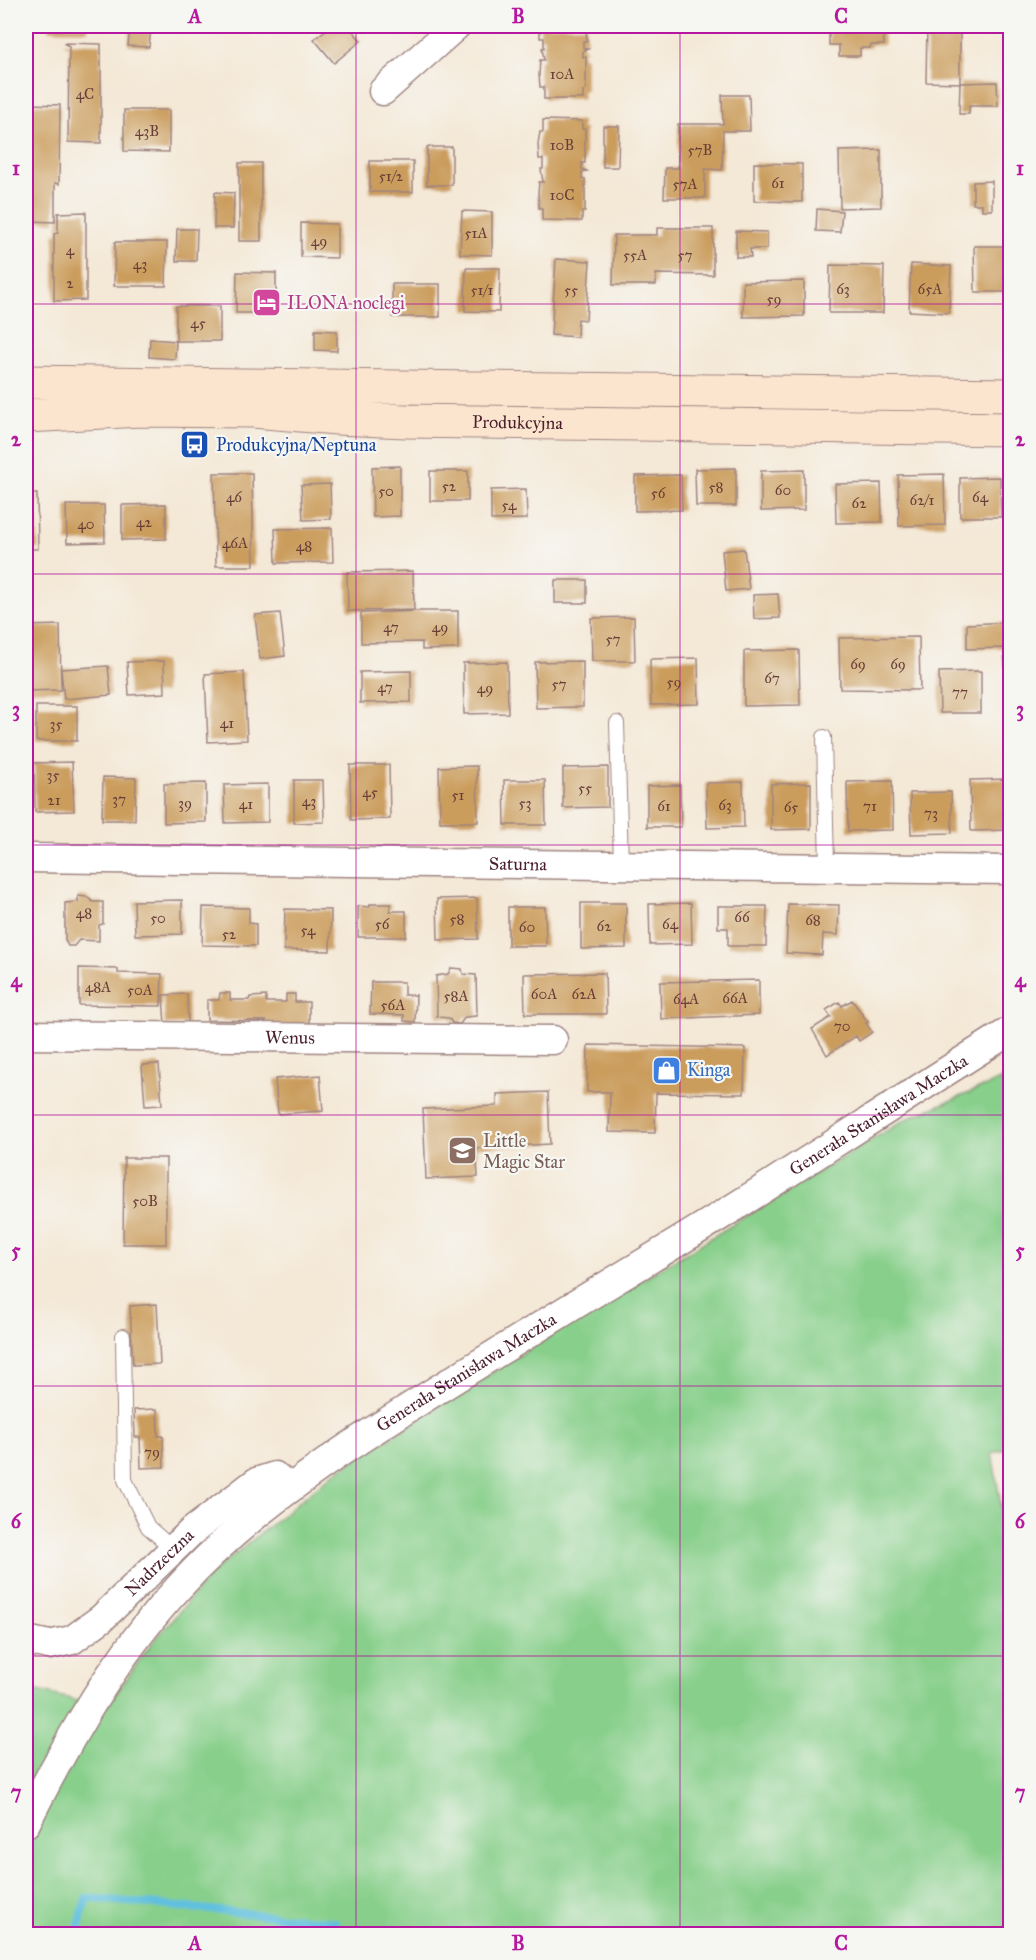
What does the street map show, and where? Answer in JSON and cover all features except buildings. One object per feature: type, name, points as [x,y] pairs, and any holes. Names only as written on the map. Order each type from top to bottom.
[{"type":"main road","name":"Produkcyjna","points":[[26,382],[1011,395]]},
{"type":"main road","name":"Produkcyjna","points":[[26,416],[141,410],[242,411],[406,421],[1011,429]]},
{"type":"street","points":[[383,91],[456,26]]},
{"type":"street","name":"Saturna","points":[[26,858],[1011,870]]},
{"type":"street","name":"Generała Stanisława Maczka","points":[[26,1823],[58,1759],[100,1690],[138,1636],[181,1585],[237,1530],[290,1488],[386,1421],[760,1191],[1011,1031]]},
{"type":"street","name":"Wenus","points":[[26,1035],[553,1040]]},
{"type":"street","name":"Nadrzeczna","points":[[26,1640],[49,1645],[72,1640],[102,1618],[191,1532],[256,1482],[275,1476],[290,1488]]},
{"type":"lane","points":[[617,723],[621,864]]},
{"type":"lane","points":[[824,737],[827,867]]},
{"type":"lane","points":[[123,1336],[125,1480],[148,1527],[173,1549]]},
{"type":"green space","points":[[1010,1076],[1010,1448],[992,1453],[1010,1559],[1010,1924],[996,1934],[26,1934],[26,1688],[106,1708],[149,1647],[213,1572],[334,1473],[561,1329],[906,1119]]},
{"type":"waterway","points":[[77,1934],[86,1898],[335,1922]]},
{"type":"place","name":"ILONA noclegi","points":[[266,303]]},
{"type":"place","name":"Produkcyjna/Neptuna","points":[[195,445]]},
{"type":"place","name":"Kinga","points":[[666,1070]]},
{"type":"place","name":"Little Magic Star","points":[[462,1151]]}]
